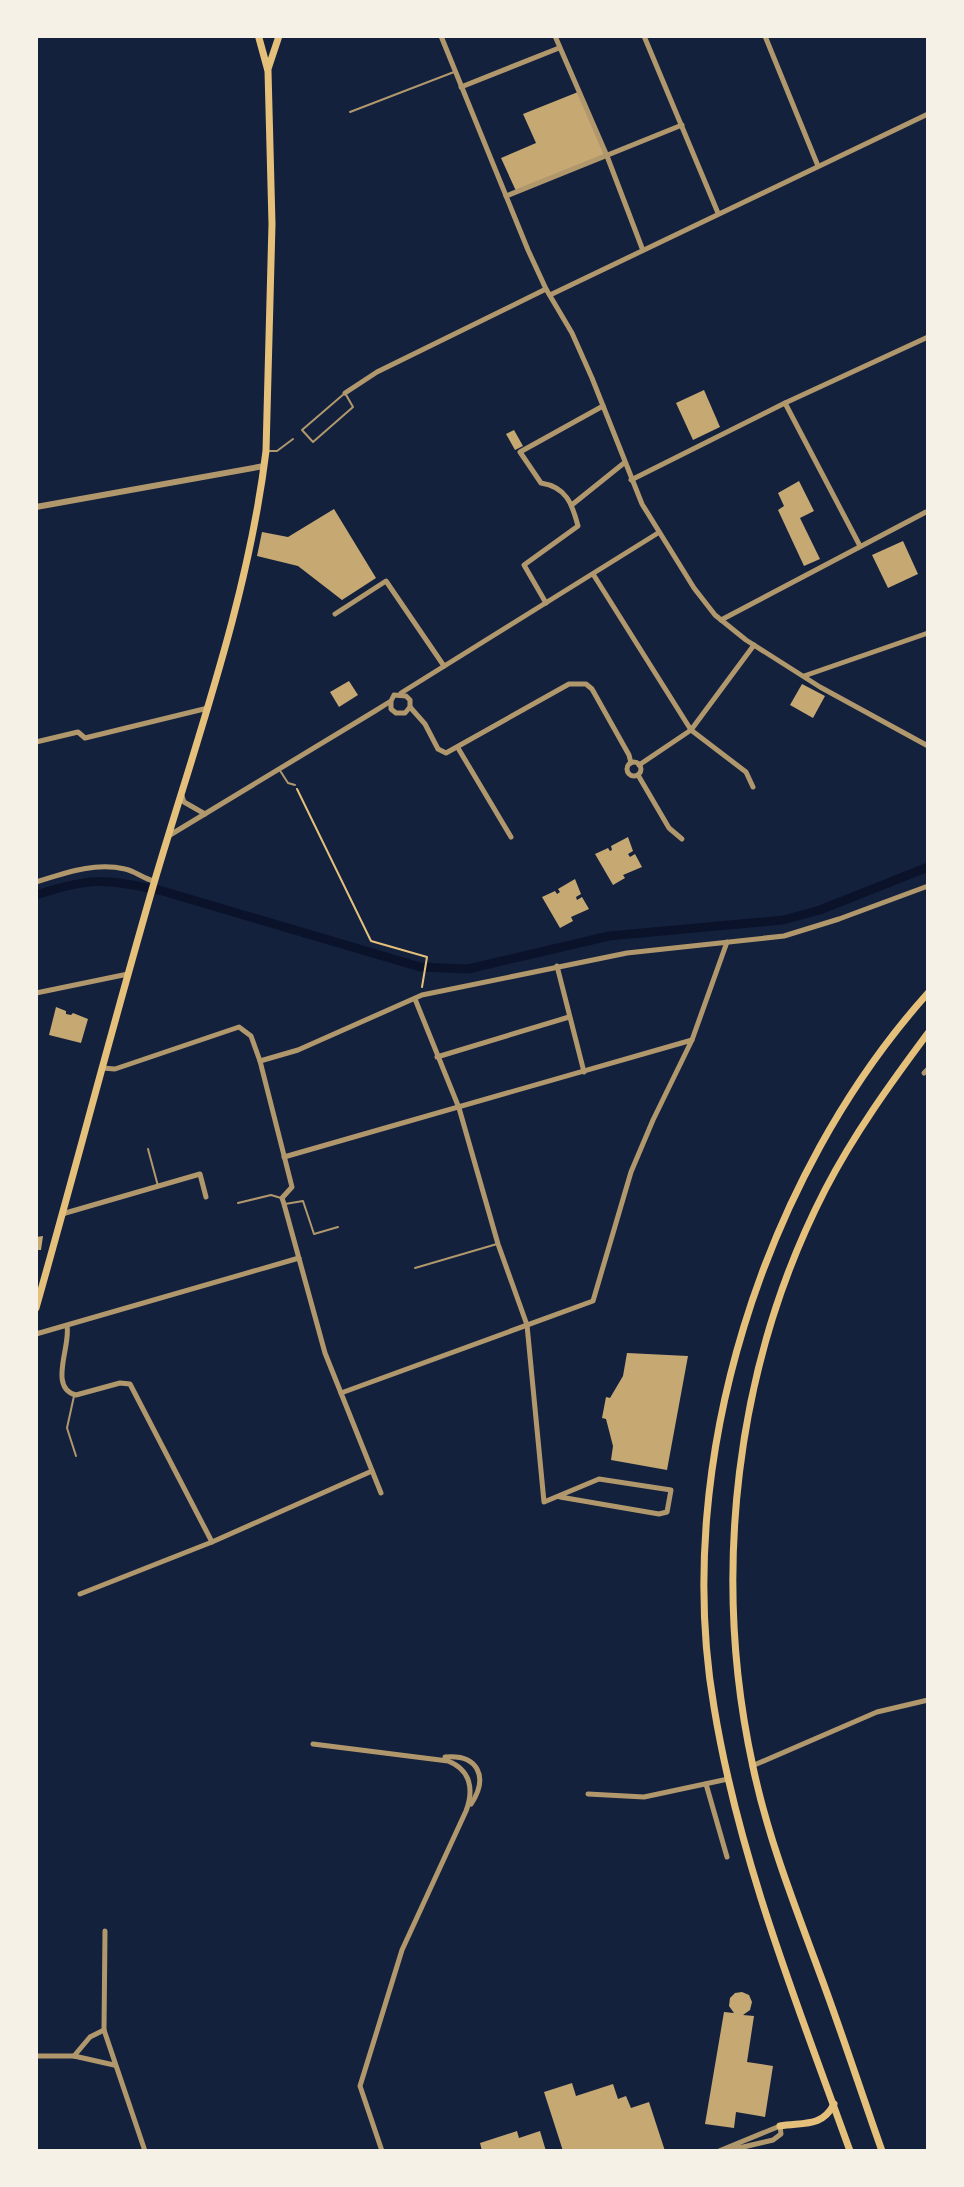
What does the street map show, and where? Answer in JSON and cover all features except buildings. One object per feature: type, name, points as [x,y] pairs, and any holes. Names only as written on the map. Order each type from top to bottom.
[{"type":"main road","points":[[257,37],[269,41],[279,36]]},
{"type":"main road","points":[[268,71],[279,36]]},
{"type":"main road","points":[[36,1308],[128,974],[240,596],[264,466],[272,224],[268,71],[257,37]]},
{"type":"main road","points":[[850,2151],[743,1840],[728,1779],[713,1704],[705,1553],[715,1453],[737,1352],[769,1253],[812,1161],[867,1072],[928,993]]},
{"type":"main road","points":[[882,2151],[770,1835],[752,1766],[739,1693],[733,1601],[743,1442],[771,1322],[789,1271],[826,1189],[864,1123],[928,1033]]},
{"type":"main road","points":[[780,2126],[821,2121],[834,2104]]},
{"type":"street","points":[[555,36],[607,156],[642,248]]},
{"type":"street","points":[[644,36],[718,213]]},
{"type":"street","points":[[765,36],[818,166]]},
{"type":"street","points":[[440,37],[548,292],[576,341],[631,480],[658,533],[699,596],[721,620],[754,645],[803,677],[927,746]]},
{"type":"street","points":[[461,87],[559,48]]},
{"type":"street","points":[[345,393],[377,372],[928,114]]},
{"type":"street","points":[[506,196],[682,125]]},
{"type":"street","points":[[631,480],[785,403],[928,337]]},
{"type":"street","points":[[785,403],[860,546]]},
{"type":"street","points":[[546,603],[524,565],[578,526],[573,504],[555,485],[541,483],[520,452],[603,406]]},
{"type":"street","points":[[573,504],[624,463]]},
{"type":"street","points":[[36,507],[264,466]]},
{"type":"street","points":[[721,620],[926,512]]},
{"type":"street","points":[[169,836],[658,533]]},
{"type":"street","points":[[593,574],[691,730],[746,772],[753,787]]},
{"type":"street","points":[[335,614],[386,581],[444,666]]},
{"type":"street","points":[[803,677],[928,633]]},
{"type":"street","points":[[631,763],[639,765],[691,730],[754,645]]},
{"type":"street","points":[[407,710],[420,681]]},
{"type":"street","points":[[375,711],[407,710],[417,714],[440,751],[449,752],[577,682],[592,689],[631,763]]},
{"type":"street","points":[[401,693],[410,700]]},
{"type":"street","points":[[391,701],[393,711]]},
{"type":"street","points":[[36,742],[78,732],[85,738],[208,708]]},
{"type":"street","points":[[458,748],[511,837]]},
{"type":"street","points":[[631,763],[628,773],[634,777],[638,775]]},
{"type":"street","points":[[638,775],[639,765]]},
{"type":"street","points":[[638,775],[669,828],[682,839]]},
{"type":"street","points":[[181,793],[184,802],[206,814]]},
{"type":"street","points":[[36,882],[76,870],[100,867],[129,870],[154,884]]},
{"type":"street","points":[[260,1061],[298,1050],[418,997],[627,953],[784,936],[928,886]]},
{"type":"street","points":[[341,1393],[593,1301],[631,1172],[692,1040],[727,942]]},
{"type":"street","points":[[557,966],[584,1072]]},
{"type":"street","points":[[36,993],[128,974]]},
{"type":"street","points":[[418,997],[437,1057],[459,1108],[498,1244],[527,1325],[544,1502],[599,1479],[671,1490],[667,1512],[659,1514],[560,1497]]},
{"type":"street","points":[[437,1057],[569,1017]]},
{"type":"street","points":[[102,1068],[115,1069],[239,1027],[251,1036],[292,1187],[283,1201],[325,1353],[381,1493]]},
{"type":"street","points":[[284,1157],[692,1040]]},
{"type":"street","points":[[62,1214],[200,1174],[206,1197]]},
{"type":"street","points":[[36,1334],[299,1258]]},
{"type":"street","points":[[67,1326],[61,1382],[67,1392],[74,1395],[122,1382],[131,1386],[212,1542]]},
{"type":"street","points":[[80,1594],[212,1542],[372,1471]]},
{"type":"street","points":[[752,1766],[877,1712],[928,1700]]},
{"type":"street","points":[[313,1744],[453,1763],[466,1774],[471,1792],[466,1811]]},
{"type":"street","points":[[382,2151],[360,2086],[402,1950],[480,1785],[477,1768],[461,1757],[433,1758]]},
{"type":"street","points":[[588,1794],[644,1797],[728,1779]]},
{"type":"street","points":[[706,1784],[727,1857]]},
{"type":"street","points":[[105,1931],[104,2030],[145,2151]]},
{"type":"street","points":[[74,2056],[90,2037],[104,2030]]},
{"type":"street","points":[[36,2056],[74,2056],[114,2065]]},
{"type":"street","points":[[719,2151],[780,2126],[781,2134],[773,2140],[726,2151]]},
{"type":"lane","points":[[350,112],[455,71]]},
{"type":"lane","points":[[345,393],[353,407],[313,442],[302,430],[345,393]]},
{"type":"lane","points":[[266,451],[277,451],[293,439]]},
{"type":"lane","points":[[278,768],[288,783],[295,785]]},
{"type":"lane","points":[[148,1149],[159,1187]]},
{"type":"lane","points":[[238,1203],[271,1195],[283,1201],[303,1201],[314,1234],[338,1227]]},
{"type":"lane","points":[[415,1268],[498,1244]]},
{"type":"lane","points":[[74,1395],[67,1428],[76,1456]]},
{"type":"path","points":[[295,785],[371,941],[427,957],[418,997]]},
{"type":"waterway","points":[[36,895],[84,883],[140,886],[420,967],[468,969],[609,936],[783,920],[820,910],[928,867]]}]
